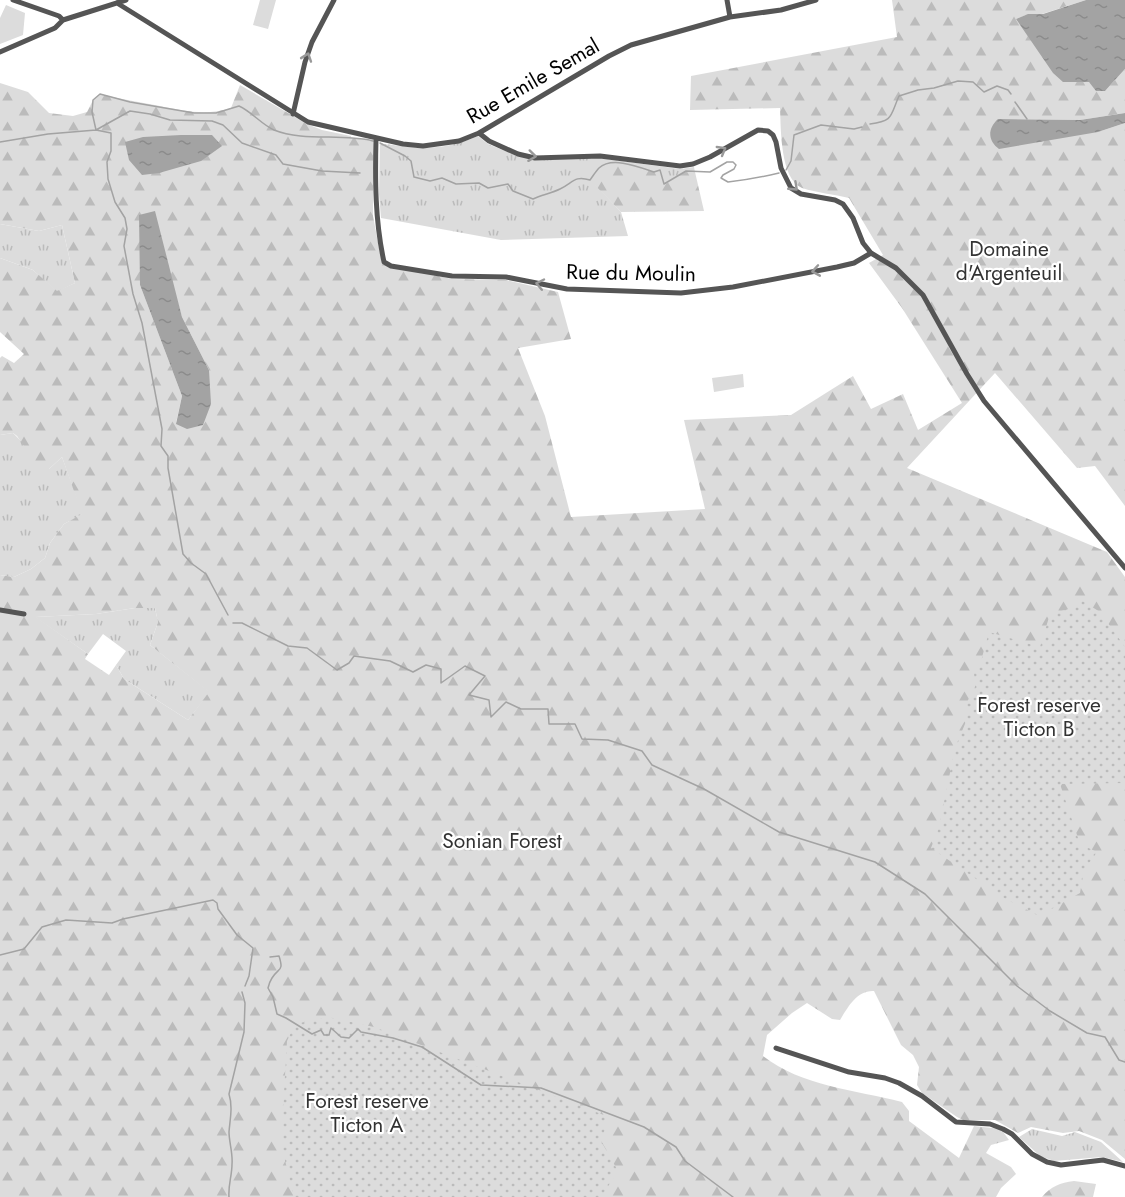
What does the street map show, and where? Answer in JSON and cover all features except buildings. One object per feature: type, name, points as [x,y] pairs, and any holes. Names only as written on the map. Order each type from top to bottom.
[{"type":"street","points":[[13,0],[59,16],[63,20]]},
{"type":"street","points":[[0,52],[55,28],[63,20],[126,0]]},
{"type":"street","points":[[293,114],[312,42],[334,0]]},
{"type":"street","points":[[727,0],[730,17]]},
{"type":"street","name":"Rue Emile Semal","points":[[117,3],[293,114],[318,126],[423,146],[459,141],[479,133],[631,45],[730,17],[782,10],[816,0]]},
{"type":"street","points":[[479,133],[489,141],[518,154],[535,158],[600,156],[680,166],[693,164],[710,157],[758,130],[768,131],[776,142],[783,175],[791,188],[801,194],[835,200],[843,204],[853,218],[863,243],[871,253],[896,268],[923,295],[984,401],[1125,568]]},
{"type":"street","name":"Rue du Moulin","points":[[376,138],[376,212],[386,264],[452,276],[506,277],[567,289],[681,293],[755,284],[837,267],[854,263],[871,253]]},
{"type":"street","points":[[0,610],[24,614]]},
{"type":"street","points":[[776,1048],[849,1072],[885,1078],[899,1083],[931,1102],[951,1120],[960,1124],[990,1124],[1007,1131],[1032,1154],[1047,1162],[1061,1165],[1103,1160],[1125,1166]]},
{"type":"green space","points":[[260,0],[276,0],[268,29],[253,25]]},
{"type":"green space","name":"Sonian Forest","points":[[892,0],[1086,0],[1042,14],[1026,15],[1016,19],[1064,82],[1089,82],[1105,91],[1125,69],[1125,113],[1080,120],[998,119],[1098,132],[1125,123],[1125,506],[1095,466],[1077,468],[995,373],[907,468],[1107,552],[1125,577],[1125,1159],[1102,1140],[1079,1131],[1063,1133],[1031,1127],[1018,1133],[995,1120],[963,1120],[957,1117],[922,1093],[917,1085],[919,1067],[913,1055],[901,1045],[874,991],[868,991],[858,996],[840,1020],[832,1019],[807,1003],[767,1035],[763,1056],[778,1066],[811,1081],[902,1102],[909,1111],[909,1121],[959,1158],[974,1126],[1001,1129],[1009,1140],[991,1145],[986,1153],[1011,1167],[1016,1174],[1001,1188],[996,1197],[0,1197],[0,575],[14,577],[31,569],[45,558],[50,543],[64,524],[82,514],[62,457],[49,469],[41,471],[17,436],[13,433],[0,435],[0,358],[2,356],[14,363],[24,354],[0,332],[0,258],[33,270],[57,291],[75,283],[62,225],[39,231],[0,224],[0,83],[28,92],[49,113],[73,116],[87,112],[93,100],[100,94],[187,111],[222,110],[231,108],[240,85],[307,124],[322,130],[351,136],[351,138],[373,141],[373,216],[382,264],[452,279],[506,280],[558,292],[571,339],[518,348],[545,416],[571,517],[705,509],[684,420],[791,415],[853,376],[871,409],[903,394],[918,430],[962,403],[902,308],[869,263],[883,255],[849,198],[802,188],[789,175],[783,152],[780,108],[690,110],[691,76],[897,37]],"holes":[[[172,283],[182,317],[209,370],[176,423],[182,396],[140,285]],[[135,608],[155,608],[158,622],[150,645],[209,692],[188,720],[124,679],[116,665],[109,675],[85,659],[88,654],[36,617],[96,614]]]},
{"type":"green space","points":[[6,5],[25,13],[23,35],[0,44],[0,18]]},
{"type":"green space","points":[[478,136],[488,144],[517,156],[600,158],[680,169],[694,167],[695,172],[686,171],[664,184],[654,172],[641,168],[591,180],[621,212],[628,236],[501,240],[381,218],[380,143],[416,148],[436,147],[456,144]]},
{"type":"green space","points":[[611,162],[654,172],[660,170],[665,184],[686,171],[695,172],[704,211],[621,212],[590,180],[600,167]]},
{"type":"green space","points":[[0,224],[39,231],[62,225],[75,283],[57,292],[33,270],[0,258]]},
{"type":"green space","points":[[743,374],[744,387],[714,392],[712,378]]},
{"type":"green space","points":[[13,433],[49,469],[62,457],[83,514],[64,524],[50,543],[45,558],[31,569],[14,577],[0,575],[0,435]]},
{"type":"green space","name":"Forest reserve Ticton B","points":[[1078,598],[1100,612],[1125,647],[1125,783],[1060,784],[1080,844],[1097,852],[1084,870],[1080,893],[1039,916],[1004,898],[931,848],[939,827],[955,748],[967,719],[967,702],[975,687],[974,672],[981,661],[989,632],[1040,647],[1050,614],[1076,607]]},
{"type":"green space","points":[[135,608],[155,608],[158,622],[150,645],[210,692],[188,720],[124,679],[116,665],[126,651],[103,634],[88,654],[35,617],[96,614]]},
{"type":"green space","name":"Forest reserve Ticton A","points":[[328,1017],[374,1027],[609,1117],[601,1141],[618,1171],[601,1197],[294,1197],[281,1144],[287,1041],[295,1024]]},
{"type":"green space","points":[[1032,1129],[1062,1136],[1075,1132],[1101,1142],[1123,1162],[1102,1157],[1054,1161],[1040,1156],[1019,1137]]},
{"type":"green space","points":[[1074,1181],[1096,1184],[1093,1197],[1042,1197],[1056,1186]]},
{"type":"water","points":[[1086,0],[1125,0],[1125,69],[1105,91],[1096,91],[1089,82],[1063,82],[1053,73],[1016,19],[1028,14],[1043,14]]},
{"type":"water","points":[[1125,113],[1125,123],[1098,132],[999,149],[990,135],[998,119],[1080,120]]},
{"type":"water","points":[[212,135],[222,146],[201,161],[159,173],[142,175],[129,160],[125,142],[143,137]]},
{"type":"water","points":[[155,211],[182,317],[209,370],[211,404],[203,425],[187,429],[176,424],[182,396],[140,285],[139,215]]},
{"type":"waterway","points":[[870,124],[887,119],[899,96],[958,81],[973,82],[984,92],[997,86],[1008,90],[1011,94]]},
{"type":"waterway","points":[[228,615],[206,574],[183,554],[168,468],[168,456],[161,446],[162,429],[142,323],[133,294],[124,246],[127,229],[125,218],[115,202],[108,179],[107,162],[111,151],[111,133],[96,130],[92,112],[93,100],[100,94],[130,102],[194,113],[216,113],[239,106],[274,130],[286,134],[373,141]]},
{"type":"waterway","points":[[1015,102],[1027,119]]},
{"type":"waterway","points":[[0,142],[48,134],[96,130],[130,111],[170,120],[212,121],[223,125],[242,143],[276,155],[283,164],[322,171],[360,173]]},
{"type":"waterway","points":[[786,170],[791,161],[794,135],[821,125],[854,129],[862,127]]},
{"type":"waterway","points":[[380,143],[411,161],[414,177],[430,181],[442,178],[456,184],[479,183],[488,188],[508,184],[513,191],[533,199],[577,179],[590,180],[599,168],[611,163],[626,164],[654,172],[660,170],[664,184],[686,171],[710,172],[727,162],[733,162],[736,165],[721,178],[728,182],[779,173]]},
{"type":"waterway","points":[[233,623],[242,623],[288,646],[307,648],[337,670],[349,663],[354,656],[390,661],[413,672],[426,665],[441,669],[441,683],[465,666],[485,676],[469,695],[489,700],[491,717],[506,702],[521,709],[548,709],[549,724],[575,724],[582,739],[608,740],[642,751],[652,765],[704,789],[779,832],[875,862],[925,894],[1017,986],[1050,1011],[1087,1033],[1105,1037],[1119,1060],[1125,1062]]},
{"type":"waterway","points":[[0,955],[24,949],[42,927],[66,920],[112,923],[213,900],[237,935],[253,948],[249,976],[245,986]]},
{"type":"waterway","points":[[270,957],[279,956],[281,965],[271,979],[268,988],[277,1014],[312,1034],[321,1030],[324,1035],[329,1035],[331,1028],[341,1037],[349,1038],[358,1029],[361,1032],[393,1038],[422,1047],[481,1085],[541,1088],[644,1127],[676,1147],[685,1161],[733,1197]]},
{"type":"waterway","points":[[229,1197],[232,1160],[229,1136],[231,1108],[229,1094],[244,1032],[245,1003],[242,992]]},
{"type":"park label","name":"Domaine d'Argenteuil","points":[[1009,261]]}]
